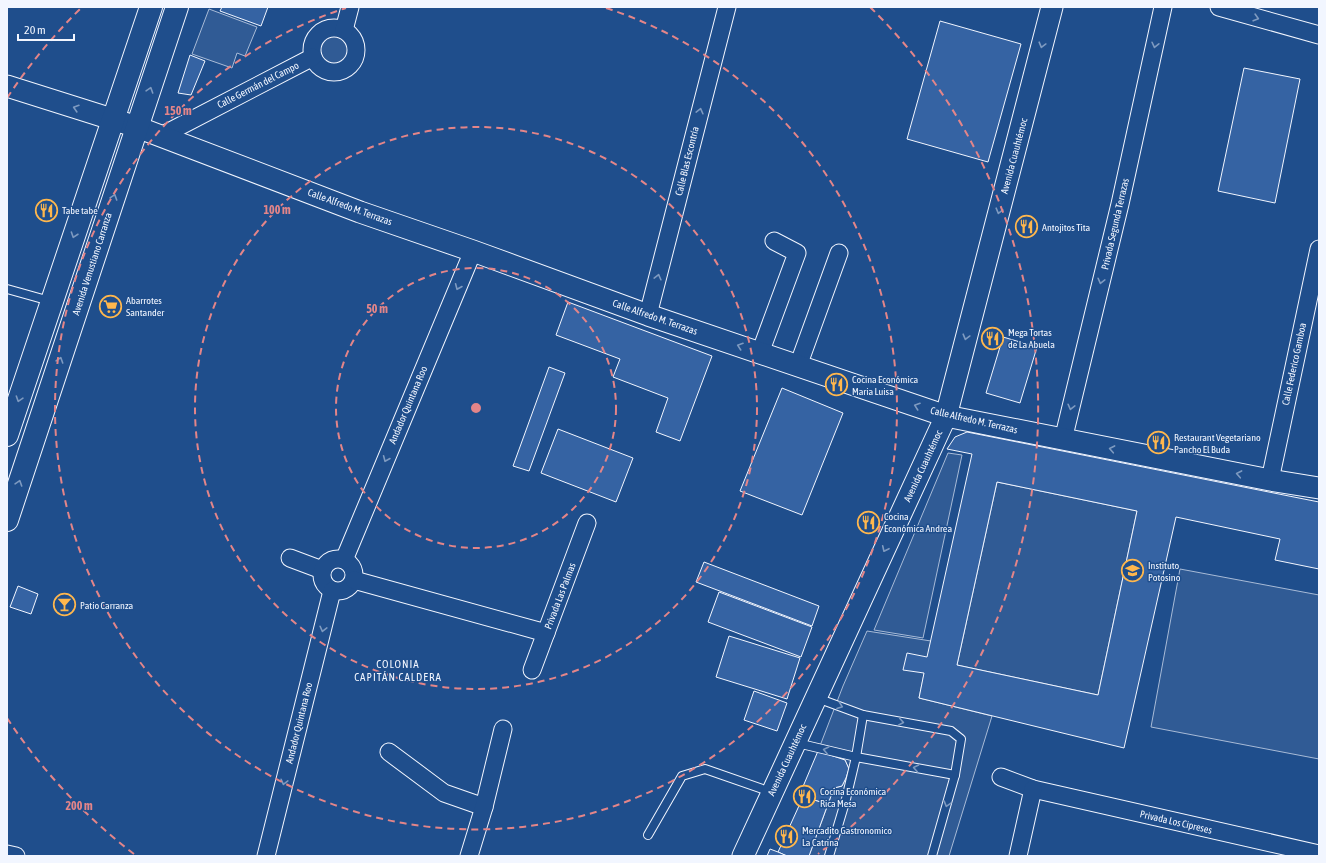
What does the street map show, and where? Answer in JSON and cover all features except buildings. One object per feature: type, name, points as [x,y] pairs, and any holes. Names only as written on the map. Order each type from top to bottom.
[{"type":"main road","points":[[7,435],[150,7]]},
{"type":"main road","name":"Avenida Venustiano Carranza","points":[[7,520],[177,7]]},
{"type":"street","points":[[344,30],[350,7]]},
{"type":"street","name":"Calle Blas Escontría","points":[[648,315],[727,7]]},
{"type":"street","name":"Avenida Cuauhtémoc","points":[[743,856],[946,416],[1052,7]]},
{"type":"street","name":"Privada Segunda Terrazas","points":[[1063,440],[1120,204],[1163,7]]},
{"type":"street","points":[[1219,7],[1319,35]]},
{"type":"street","points":[[330,28],[344,30],[355,40],[357,47],[354,62],[343,71],[335,73],[328,72],[316,63],[313,57],[313,42],[323,31],[330,28]]},
{"type":"street","name":"Calle Germán del Campo","points":[[161,136],[313,57]]},
{"type":"street","name":"Calle Alfredo M. Terrazas","points":[[7,86],[137,127],[360,212],[473,251],[648,315],[946,416],[1270,480],[1319,488]]},
{"type":"street","points":[[760,353],[797,253],[774,241]]},
{"type":"street","name":"Calle Federico Gamboa","points":[[1270,480],[1319,249]]},
{"type":"street","name":"Andador Quintana Roo","points":[[344,560],[473,251]]},
{"type":"street","points":[[798,366],[839,253]]},
{"type":"street","name":"Privada Las Palmas","points":[[532,670],[587,523]]},
{"type":"street","points":[[290,558],[322,570]]},
{"type":"street","points":[[331,560],[344,560],[353,568],[354,580],[351,586],[346,590],[339,592],[332,591],[323,582],[322,570],[331,560]]},
{"type":"street","points":[[354,580],[546,633]]},
{"type":"street","name":"Andador Quintana Roo","points":[[266,856],[332,591]]},
{"type":"street","points":[[469,856],[484,807],[503,730]]},
{"type":"street","points":[[389,752],[444,793],[484,807]]},
{"type":"street","name":"Privada Los Cipreses","points":[[1002,777],[1033,790],[1319,854]]},
{"type":"street","points":[[1018,856],[1033,790]]},
{"type":"street","points":[[7,854],[16,856]]},
{"type":"lane","points":[[7,288],[51,301]]},
{"type":"lane","points":[[816,697],[863,715],[951,731],[961,739],[955,775],[932,856]]},
{"type":"lane","points":[[829,856],[846,799],[856,757],[863,715]]},
{"type":"lane","points":[[796,742],[856,757],[955,775]]},
{"type":"lane","points":[[648,836],[682,776],[705,769],[772,792]]},
{"type":"shaded area","points":[[209,9],[257,27],[245,56],[237,53],[232,68],[192,54]]},
{"type":"shaded area","points":[[338,33],[347,38],[351,43],[351,57],[347,62],[342,66],[332,67],[328,66],[319,57],[318,47],[319,43],[328,34]]},
{"type":"shaded area","points":[[948,453],[962,455],[923,638],[874,630]]},
{"type":"shaded area","points":[[997,482],[1137,511],[1098,695],[957,665]]},
{"type":"shaded area","points":[[1180,569],[1319,595],[1319,759],[1151,727]]},
{"type":"shaded area","points":[[867,631],[931,641],[919,698],[992,716],[949,856],[809,856],[834,788],[842,786],[849,769],[845,760],[818,751],[843,686]]},
{"type":"place","name":"Tabe tabe","points":[[47,210]]},
{"type":"place","name":"Antojitos Tita","points":[[1026,227]]},
{"type":"place","name":"Abarrotes Santander","points":[[110,306]]},
{"type":"place","name":"Mega Tortas de La Abuela","points":[[992,338]]},
{"type":"place","name":"Cocina Económica Maria Luisa","points":[[837,385]]},
{"type":"place","name":"Restaurant Vegetariano Pancho El Buda","points":[[1159,443]]},
{"type":"place","name":"Cocina Económica Andrea","points":[[869,522]]},
{"type":"place","name":"Instituto Potosino","points":[[1133,571]]},
{"type":"place","name":"Patio Carranza","points":[[65,605]]},
{"type":"place","name":"Cocina Económica Rica Mesa","points":[[805,797]]},
{"type":"place","name":"Mercadito Gastronomico La Catrina","points":[[787,836]]},
{"type":"district","name":"COLONIA CAPITÁN CALDERA","points":[[398,670]]}]
